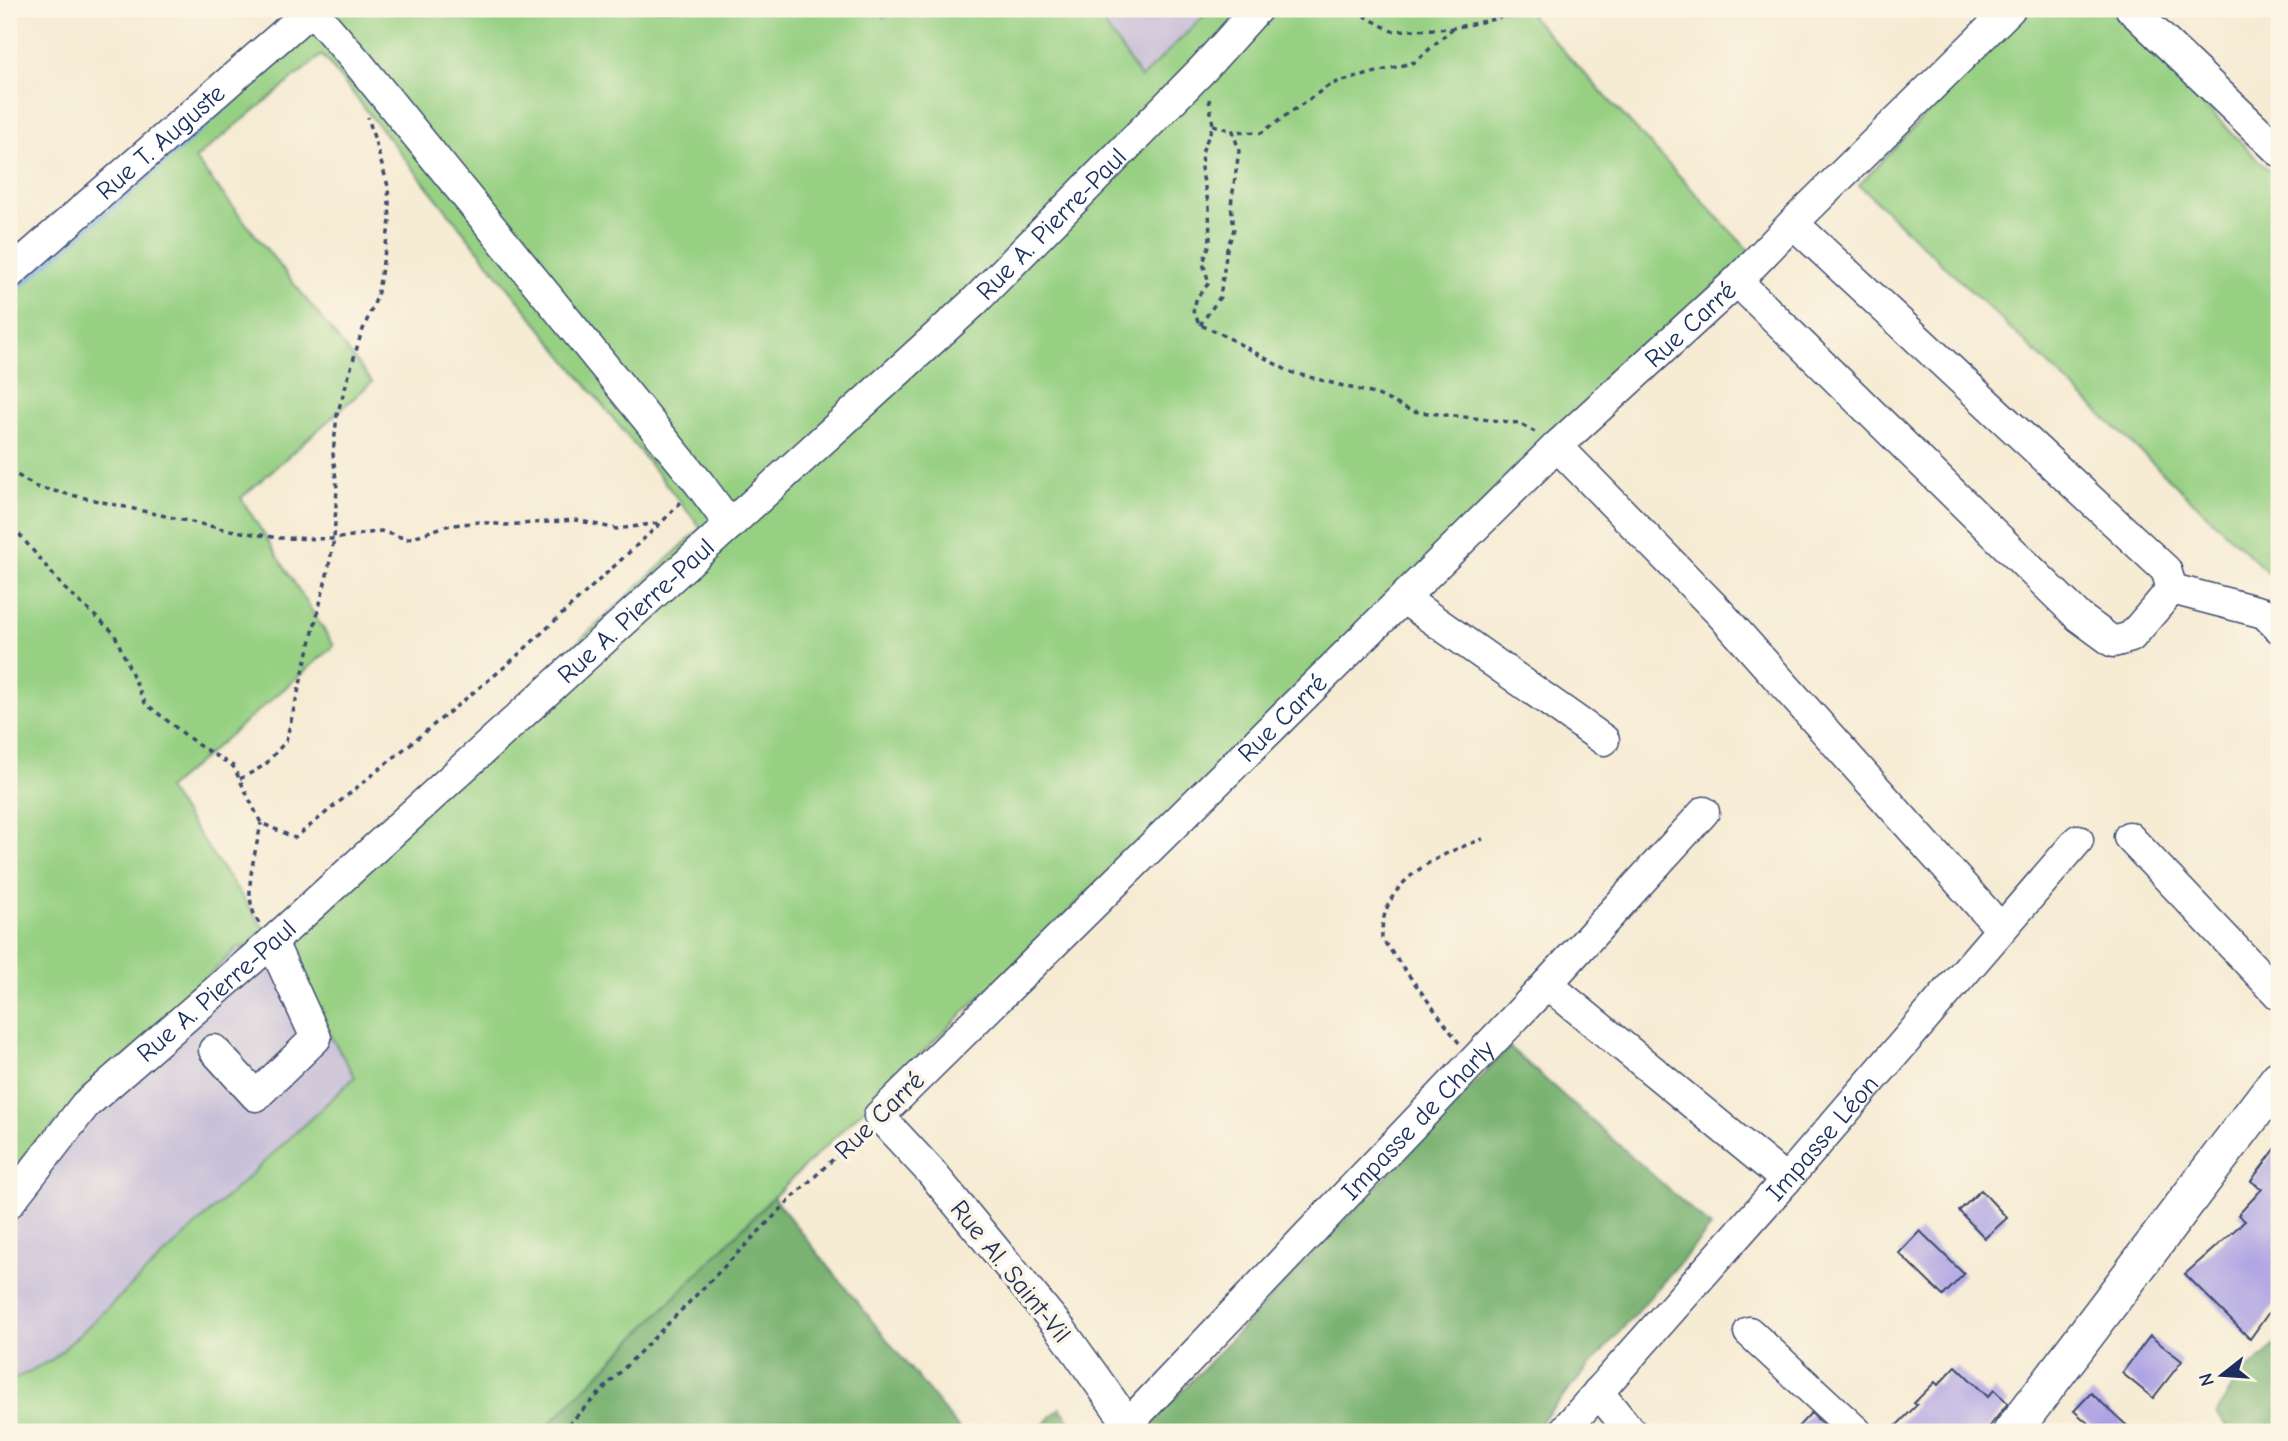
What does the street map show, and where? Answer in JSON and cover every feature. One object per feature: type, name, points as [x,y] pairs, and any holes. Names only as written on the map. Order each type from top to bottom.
[{"type":"main road","points":[[2012,1432],[2279,1079]]},
{"type":"street","points":[[312,9],[699,483],[730,525]]},
{"type":"street","name":"Rue T. Auguste","points":[[9,274],[312,9]]},
{"type":"street","name":"Rue A. Pierre-Paul","points":[[9,1203],[85,1105],[272,942],[973,303],[1204,68],[1257,9]]},
{"type":"street","name":"Rue Carré","points":[[879,1116],[1558,446],[1737,281],[2010,9]]},
{"type":"street","points":[[2131,9],[2279,151]]},
{"type":"street","points":[[1793,223],[2166,570],[2172,589]]},
{"type":"street","points":[[1737,281],[2079,617],[2113,642],[2131,637],[2172,589]]},
{"type":"street","points":[[1558,446],[1720,613],[2001,929]]},
{"type":"street","points":[[2172,589],[2264,613],[2279,628]]},
{"type":"street","points":[[1404,599],[1604,740]]},
{"type":"street","name":"Impasse de Charly","points":[[1131,1428],[1547,984],[1704,812]]},
{"type":"street","points":[[2129,837],[2279,995]]},
{"type":"street","name":"Impasse Léon","points":[[1563,1432],[1786,1180],[2078,840]]},
{"type":"street","points":[[214,1049],[256,1096],[316,1038],[272,942]]},
{"type":"street","points":[[1547,984],[1786,1180]]},
{"type":"street","name":"Rue Al. Saint-Vil","points":[[879,1116],[931,1172],[1062,1331],[1131,1428]]},
{"type":"street","points":[[1749,1332],[1857,1432]]},
{"type":"street","points":[[1598,1392],[1632,1432]]},
{"type":"path","points":[[1357,9],[1359,13],[1392,31],[1452,28],[1499,18],[1509,9]]},
{"type":"path","points":[[1213,125],[1233,131],[1261,133],[1331,83],[1415,61],[1452,28]]},
{"type":"path","points":[[1204,68],[1213,125],[1202,152],[1201,169],[1209,206],[1210,243],[1203,263],[1209,283],[1197,297],[1193,311],[1200,326],[1218,332],[1290,372],[1378,395],[1411,411],[1518,423],[1558,446]]},
{"type":"path","points":[[240,779],[265,765],[286,741],[314,634],[334,539],[337,488],[333,454],[337,415],[361,334],[377,297],[390,221],[388,186],[367,114]]},
{"type":"path","points":[[1200,326],[1220,297],[1227,250],[1234,229],[1231,205],[1238,151],[1233,131]]},
{"type":"path","points":[[9,470],[36,487],[279,538],[334,539],[381,531],[407,539],[446,526],[478,522],[505,525],[576,520],[617,529],[661,523]]},
{"type":"path","points":[[261,823],[295,838],[507,665],[661,523],[699,483]]},
{"type":"path","points":[[9,517],[15,529],[64,588],[114,633],[145,703],[198,745],[233,766],[261,823],[250,882],[253,915],[272,942]]},
{"type":"path","points":[[1473,1061],[1382,939],[1381,922],[1389,901],[1425,864],[1447,852],[1483,839]]},
{"type":"path","name":"Rue Carré","points":[[561,1432],[792,1198],[879,1116]]},
{"type":"shaded area","points":[[1094,9],[1211,9],[1141,78]]},
{"type":"shaded area","points":[[260,946],[301,986],[355,1077],[53,1359],[9,1382],[9,1175],[27,1152],[237,948]]},
{"type":"green space","points":[[296,9],[878,9],[884,18],[895,9],[1094,9],[1141,78],[1211,9],[1537,9],[1531,16],[1750,252],[773,1197],[542,1432],[9,1432],[9,1382],[53,1359],[355,1077],[301,986],[260,946],[237,948],[27,1152],[9,1175],[9,264]],"holes":[[[322,55],[701,528],[266,931],[167,789],[334,646],[241,498],[372,382],[195,159]]]},
{"type":"green space","points":[[2025,9],[2110,9],[2279,181],[2279,583],[1859,185]]},
{"type":"green space","points":[[1509,1047],[1711,1227],[1532,1432],[1143,1432]]},
{"type":"green space","points":[[773,1197],[961,1432],[542,1432]]},
{"type":"green space","points":[[2279,1339],[2279,1432],[2230,1432],[2217,1413],[2238,1376],[2266,1355]]},
{"type":"green space","points":[[1060,1408],[1079,1432],[1036,1432]]},
{"type":"building","points":[[2279,1144],[2279,1298],[2250,1339],[2185,1274],[2245,1221],[2238,1215],[2262,1189],[2251,1181]]},
{"type":"building","points":[[1981,1190],[2007,1218],[1985,1238],[1959,1211]]},
{"type":"building","points":[[1920,1231],[1964,1274],[1943,1296],[1899,1253]]},
{"type":"building","points":[[2150,1336],[2182,1361],[2153,1398],[2122,1373]]},
{"type":"building","points":[[1956,1366],[1988,1397],[1994,1390],[2008,1403],[1984,1432],[1890,1432],[1935,1382],[1938,1385]]},
{"type":"building","points":[[2091,1393],[2134,1432],[2098,1432],[2074,1411]]},
{"type":"building","points":[[1811,1413],[1830,1431],[1793,1432]]},
{"type":"waterway","points":[[9,295],[139,184],[284,54]]}]
